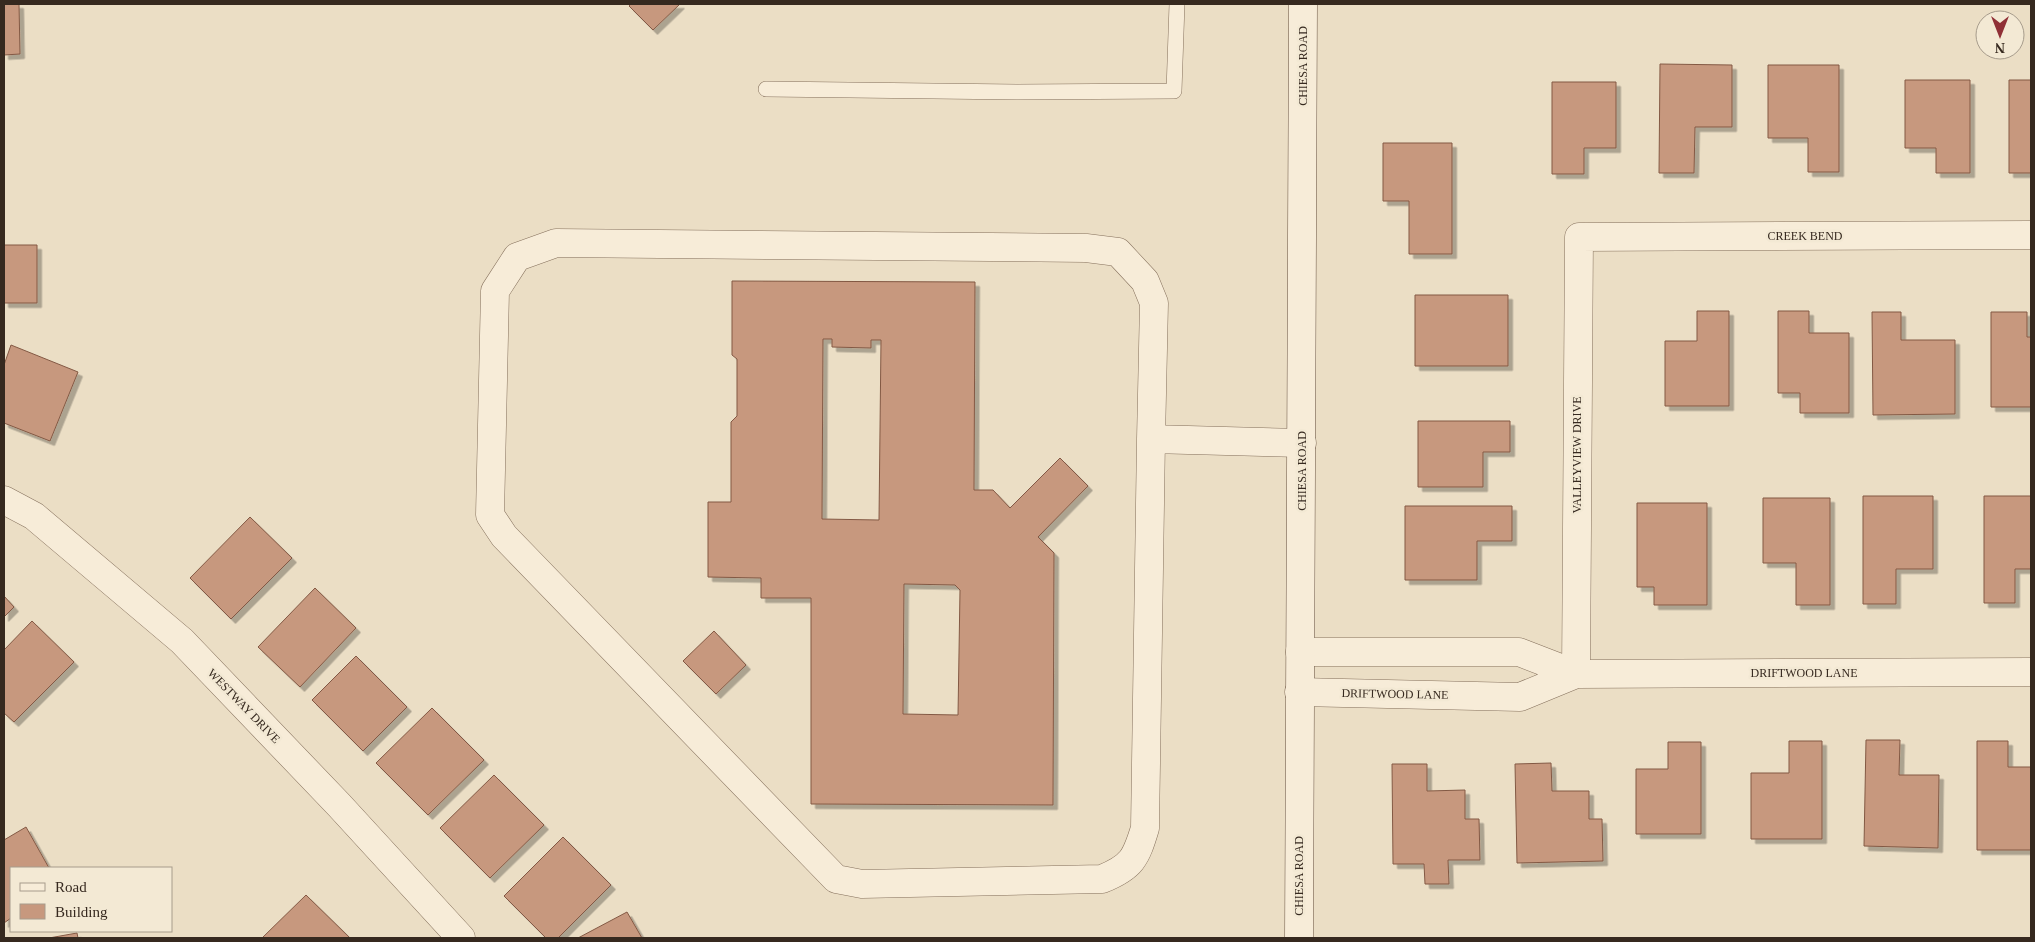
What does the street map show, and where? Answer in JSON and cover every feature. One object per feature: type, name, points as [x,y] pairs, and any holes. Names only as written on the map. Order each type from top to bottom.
[{"type":"street","name":"CHIESA ROAD","points":[[1299,938],[1303,4]]},
{"type":"street","name":"CREEK BEND","points":[[1579,237],[2031,234]]},
{"type":"street","name":"VALLEYVIEW DRIVE","points":[[1576,674],[1579,237]]},
{"type":"street","points":[[556,243],[1086,248],[1118,252],[1145,281],[1154,302],[1151,439],[1145,828],[1137,853],[1122,871],[1102,879],[862,884],[836,879],[504,536],[490,515],[495,291],[516,257],[556,243]]},
{"type":"street","points":[[1151,439],[1302,443]]},
{"type":"street","name":"WESTWAY DRIVE","points":[[4,500],[34,516],[182,641],[339,805],[461,938]]},
{"type":"street","name":"DRIFTWOOD LANE","points":[[1300,652],[1519,652],[1576,674],[2031,672]]},
{"type":"street","name":"DRIFTWOOD LANE","points":[[1299,692],[1520,697],[1576,674]]},
{"type":"lane","points":[[766,89],[1017,92],[1174,91],[1177,4]]},
{"type":"building","points":[[4,4],[19,4],[20,54],[4,55]]},
{"type":"building","points":[[631,4],[680,4],[653,30],[629,6]]},
{"type":"building","points":[[1660,64],[1732,65],[1732,127],[1695,127],[1694,173],[1659,173]]},
{"type":"building","points":[[1768,65],[1839,65],[1839,172],[1808,172],[1808,138],[1768,138]]},
{"type":"building","points":[[1905,80],[1970,80],[1970,173],[1936,173],[1936,148],[1905,148]]},
{"type":"building","points":[[2009,80],[2031,80],[2031,173],[2009,173]]},
{"type":"building","points":[[1552,82],[1616,82],[1616,148],[1584,148],[1584,174],[1552,174]]},
{"type":"building","points":[[1383,143],[1452,143],[1452,254],[1409,254],[1409,201],[1383,201]]},
{"type":"building","points":[[4,245],[37,245],[37,303],[4,303]]},
{"type":"building","points":[[732,281],[975,282],[974,490],[993,490],[1010,508],[1060,458],[1088,486],[1038,537],[1054,553],[1053,805],[811,804],[811,598],[761,598],[761,578],[708,577],[708,502],[731,502],[731,422],[737,416],[737,359],[732,355]],"holes":[[[823,339],[832,339],[832,347],[871,348],[871,340],[881,340],[879,520],[822,519]],[[904,584],[955,585],[960,590],[958,715],[903,714]]]},
{"type":"building","points":[[1415,295],[1508,295],[1508,366],[1415,366]]},
{"type":"building","points":[[1697,311],[1729,311],[1729,406],[1665,406],[1665,341],[1697,341]]},
{"type":"building","points":[[1778,311],[1809,311],[1809,333],[1849,333],[1849,413],[1800,413],[1800,393],[1778,393]]},
{"type":"building","points":[[1872,312],[1901,312],[1901,340],[1955,340],[1955,414],[1873,415]]},
{"type":"building","points":[[1991,312],[2027,312],[2027,337],[2031,337],[2031,407],[1991,407]]},
{"type":"building","points":[[11,345],[78,372],[50,441],[4,423],[4,365]]},
{"type":"building","points":[[1418,421],[1510,421],[1510,452],[1483,452],[1483,487],[1418,487]]},
{"type":"building","points":[[1863,496],[1933,496],[1933,569],[1896,569],[1896,604],[1863,604]]},
{"type":"building","points":[[1984,496],[2031,496],[2031,569],[2015,569],[2015,603],[1984,603]]},
{"type":"building","points":[[1763,498],[1830,498],[1830,605],[1796,605],[1796,563],[1763,563]]},
{"type":"building","points":[[1637,503],[1707,503],[1707,605],[1654,605],[1654,587],[1637,587]]},
{"type":"building","points":[[1405,506],[1512,506],[1512,541],[1477,541],[1477,580],[1405,580]]},
{"type":"building","points":[[250,517],[292,558],[231,619],[190,578]]},
{"type":"building","points":[[315,588],[356,628],[300,687],[258,647]]},
{"type":"building","points":[[4,596],[14,607],[4,617]]},
{"type":"building","points":[[32,621],[74,662],[14,722],[4,713],[4,650]]},
{"type":"building","points":[[714,631],[746,665],[716,694],[683,661]]},
{"type":"building","points":[[356,656],[407,707],[363,751],[312,700]]},
{"type":"building","points":[[432,708],[484,760],[428,815],[376,763]]},
{"type":"building","points":[[1866,740],[1900,740],[1899,775],[1939,775],[1938,848],[1864,846]]},
{"type":"building","points":[[1789,741],[1822,741],[1822,839],[1751,839],[1751,773],[1789,773]]},
{"type":"building","points":[[1977,741],[2008,741],[2008,767],[2031,767],[2031,850],[1977,850]]},
{"type":"building","points":[[1668,742],[1701,742],[1701,834],[1636,834],[1636,769],[1668,769]]},
{"type":"building","points":[[1551,763],[1552,791],[1589,791],[1589,819],[1602,819],[1603,861],[1517,863],[1515,764]]},
{"type":"building","points":[[1392,764],[1427,764],[1427,791],[1465,790],[1465,819],[1479,819],[1480,860],[1448,860],[1449,884],[1425,884],[1424,864],[1393,864]]},
{"type":"building","points":[[494,775],[544,825],[490,878],[440,828]]},
{"type":"building","points":[[26,827],[48,867],[10,867],[10,919],[4,923],[4,840]]},
{"type":"building","points":[[563,837],[611,885],[558,938],[546,938],[504,896]]},
{"type":"building","points":[[306,895],[350,938],[262,938]]},
{"type":"building","points":[[627,912],[642,938],[578,938]]},
{"type":"building","points":[[77,933],[78,938],[49,938]]}]
